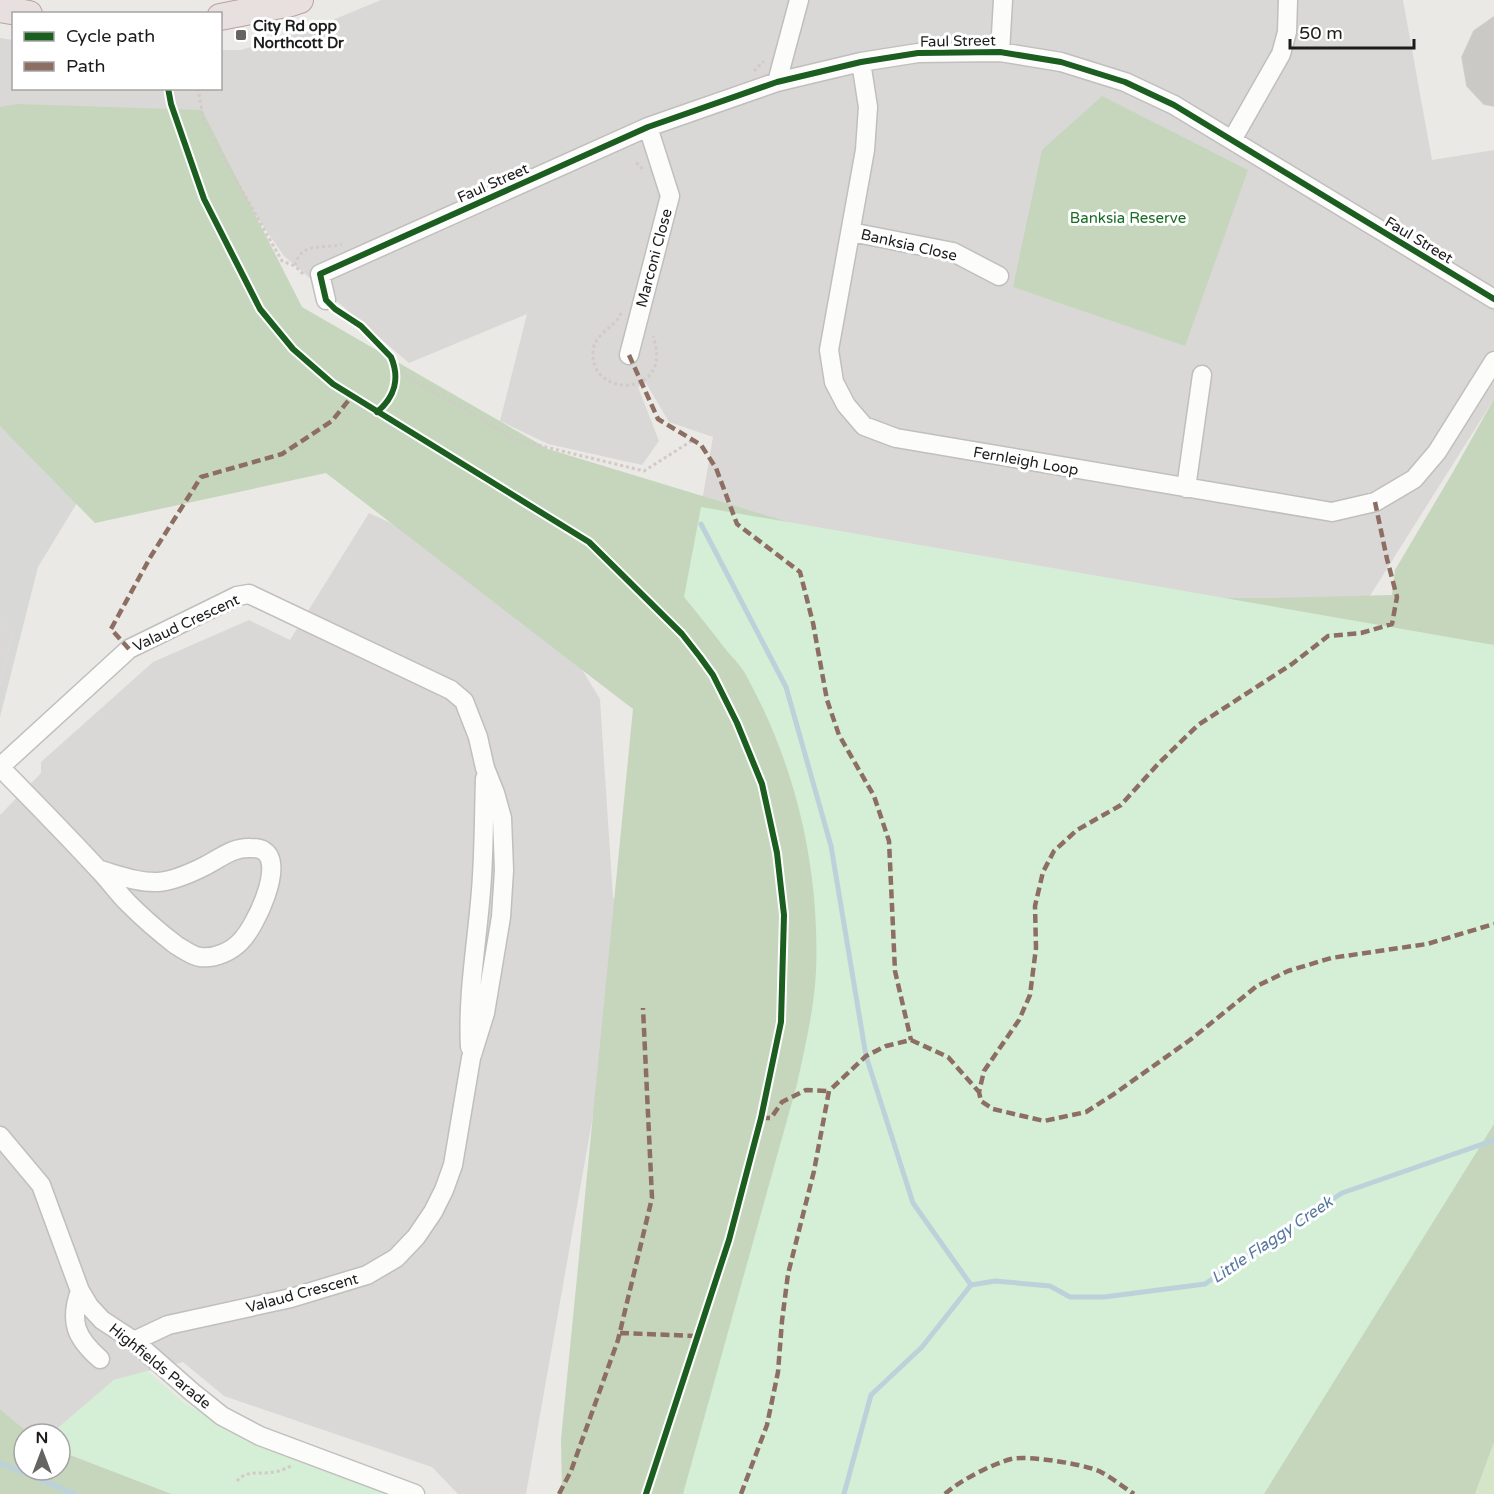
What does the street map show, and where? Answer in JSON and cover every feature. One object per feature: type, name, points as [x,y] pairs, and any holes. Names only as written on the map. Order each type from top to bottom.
[{"type":"highway","points":[[222,17],[300,0]]},
{"type":"highway","points":[[0,9],[17,12]]},
{"type":"street","points":[[777,82],[799,0]]},
{"type":"street","points":[[1000,52],[1003,0]]},
{"type":"street","points":[[1232,140],[1281,54],[1287,32],[1288,0]]},
{"type":"street","name":"Faul Street","points":[[326,300],[320,274],[648,127],[777,82],[861,62],[918,53],[1000,52],[1060,62],[1125,82],[1174,105],[1494,299]]},
{"type":"street","name":"Fernleigh Loop","points":[[861,62],[868,107],[866,150],[830,350],[834,382],[846,405],[864,426],[896,438],[1332,512],[1375,502],[1414,479],[1437,452],[1494,361]]},
{"type":"street","name":"Marconi Close","points":[[628,355],[670,196],[648,127]]},
{"type":"street","name":"Banksia Close","points":[[851,232],[953,252],[999,276]]},
{"type":"street","points":[[1185,488],[1202,375]]},
{"type":"street","name":"Valaud Crescent","points":[[0,767],[129,649],[237,596],[249,594],[452,690],[464,701],[478,737],[485,768],[482,876],[471,977],[469,1022],[471,1058],[453,1165],[434,1212],[416,1237],[396,1258],[367,1275],[291,1298],[168,1324],[134,1341]]},
{"type":"street","points":[[0,767],[100,870],[127,903],[162,934],[185,951],[200,957],[226,953],[248,933],[260,911],[268,889],[272,867],[270,857],[265,851],[249,848],[235,849],[174,879],[159,882],[145,881],[100,870]]},
{"type":"street","name":"Highfields Parade","points":[[0,1136],[41,1185],[80,1291],[89,1306],[102,1320],[134,1341],[222,1416],[260,1436],[415,1494]]},
{"type":"street","points":[[80,1291],[75,1305],[74,1318],[80,1335],[100,1359]]},
{"type":"path","points":[[198,90],[204,123],[282,261],[295,266]]},
{"type":"path","points":[[636,163],[646,179]]},
{"type":"path","points":[[622,308],[619,318],[597,338],[594,359],[597,370],[612,383],[629,385],[640,381]]},
{"type":"path","points":[[395,370],[517,440],[644,471],[693,440]]},
{"type":"path","points":[[237,1480],[247,1474],[274,1472],[288,1468],[299,1461],[304,1453]]},
{"type":"shaded area","points":[[381,0],[1403,0],[1432,160],[1494,150],[1494,399],[1354,621],[701,507],[713,437],[669,422],[646,383],[638,387],[659,441],[642,465],[548,444],[500,421],[527,314],[409,363],[284,256],[229,177],[0,158],[0,38],[12,40],[12,90],[222,90],[222,50],[241,50],[306,31]]},
{"type":"shaded area","points":[[0,382],[136,406],[38,567],[0,717],[0,685],[12,635],[0,621]]},
{"type":"shaded area","points":[[369,513],[533,589],[600,699],[613,898],[631,901],[526,1494],[458,1494],[432,1467],[224,1396],[183,1362],[114,1380],[65,1422],[16,1422],[0,1409],[0,815],[41,773],[41,762],[153,662],[249,620],[290,640]]},
{"type":"shaded area","points":[[0,621],[12,635],[0,685]]},
{"type":"green space","name":"Banksia Reserve","points":[[1102,96],[1248,170],[1185,346],[1013,287],[1042,150]]},
{"type":"green space","points":[[17,104],[202,110],[302,307],[548,449],[778,519],[1003,599],[1392,595],[1395,570],[1494,399],[1494,1442],[1475,1494],[562,1494],[561,1439],[633,709],[326,473],[95,523],[0,426],[0,107]]},
{"type":"green space","points":[[701,507],[1494,645],[1494,1124],[1264,1494],[683,1494],[797,1084],[811,1014],[816,971],[814,895],[809,857],[791,782],[779,746],[745,673],[684,597]]},
{"type":"green space","points":[[147,1371],[184,1403],[253,1440],[391,1494],[172,1494],[72,1456],[72,1422],[65,1422],[114,1380]]},
{"type":"green space","points":[[0,1409],[16,1422],[12,1422],[12,1482],[72,1482],[72,1456],[172,1494],[0,1494]]},
{"type":"green space","points":[[1494,1442],[1494,1494],[1475,1494]]},
{"type":"building","points":[[1494,17],[1494,106],[1484,104],[1467,86],[1462,57],[1474,31]]},
{"type":"waterway","points":[[701,524],[786,687],[831,846],[866,1056],[913,1203],[971,1285]]},
{"type":"waterway","name":"Little Flaggy Creek","points":[[844,1494],[871,1395],[922,1347],[971,1285],[995,1281],[1050,1286],[1070,1297],[1104,1297],[1205,1284],[1342,1193],[1494,1140]]},
{"type":"waterway","points":[[0,1463],[75,1494]]},
{"type":"marked path","points":[[629,355],[658,419],[701,445],[716,468],[737,524],[800,572],[813,623],[827,700],[839,735],[874,796],[889,841],[895,971],[911,1040]]},
{"type":"marked path","points":[[129,649],[111,629],[151,556],[201,477],[282,454],[332,421],[352,396]]},
{"type":"marked path","points":[[1375,502],[1397,597],[1392,624],[1361,633],[1328,636],[1292,664],[1198,725],[1121,805],[1077,830],[1054,851],[1043,872],[1035,906],[1036,948],[1030,995],[1019,1020],[984,1071],[979,1092],[981,1101],[993,1109],[1044,1121],[1086,1112],[1190,1040],[1257,986],[1288,971],[1331,958],[1427,944],[1494,924]]},
{"type":"marked path","points":[[559,1494],[571,1471],[618,1340],[652,1198],[643,1008]]},
{"type":"marked path","points":[[741,1494],[767,1425],[778,1372],[788,1274],[814,1171],[829,1091],[866,1056],[886,1046],[911,1040],[948,1057],[979,1092]]},
{"type":"marked path","points":[[761,1118],[771,1118],[782,1102],[806,1090],[829,1091]]},
{"type":"marked path","points":[[620,1333],[697,1336]]},
{"type":"marked path","points":[[945,1494],[985,1469],[1003,1461],[1019,1458],[1055,1461],[1091,1468],[1103,1473],[1134,1494]]},
{"type":"cycle path","points":[[377,412],[388,400],[394,387],[395,372],[391,357],[361,326],[335,309],[326,300],[320,274],[648,127],[777,82],[861,62],[918,53],[1000,52],[1061,62],[1125,82],[1174,105],[1494,299]]},
{"type":"cycle path","points":[[168,90],[171,104],[204,199],[260,309],[293,349],[333,384],[589,542],[682,634],[713,675],[737,723],[762,784],[777,853],[784,915],[781,1022],[761,1118],[729,1240],[646,1494]]},
{"type":"place","name":"City Rd opp Northcott Dr","points":[[241,35]]}]
